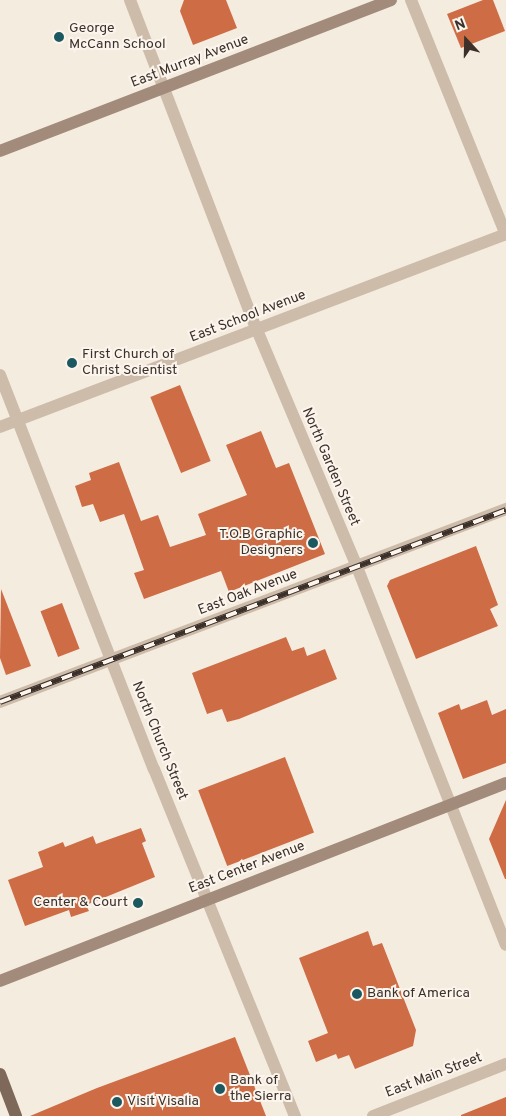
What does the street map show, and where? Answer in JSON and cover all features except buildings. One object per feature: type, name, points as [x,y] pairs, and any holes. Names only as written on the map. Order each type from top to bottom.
[{"type":"main road","points":[[0,1074],[16,1116]]},
{"type":"street","name":"North Garden Street","points":[[130,0],[257,330],[357,567],[506,945]]},
{"type":"street","name":"East Murray Avenue","points":[[0,151],[391,0]]},
{"type":"street","points":[[411,0],[506,234]]},
{"type":"street","name":"East School Avenue","points":[[0,427],[506,234]]},
{"type":"street","name":"North Church Street","points":[[0,374],[110,660],[296,1116]]},
{"type":"street","name":"East Oak Avenue","points":[[0,702],[506,510]]},
{"type":"street","name":"East Center Avenue","points":[[0,982],[506,783]]},
{"type":"street","name":"East Main Street","points":[[372,1116],[506,1064]]},
{"type":"railway","points":[[0,702],[506,510]]},
{"type":"place","name":"George McCann School","points":[[59,37]]},
{"type":"place","name":"First Church of Christ Scientist","points":[[72,363]]},
{"type":"place","name":"T.O.B Graphic Designers","points":[[313,543]]},
{"type":"place","name":"Center & Court","points":[[138,903]]},
{"type":"place","name":"Bank of America","points":[[357,994]]},
{"type":"place","name":"Bank of the Sierra","points":[[220,1089]]},
{"type":"place","name":"Visit Visalia","points":[[117,1102]]}]
